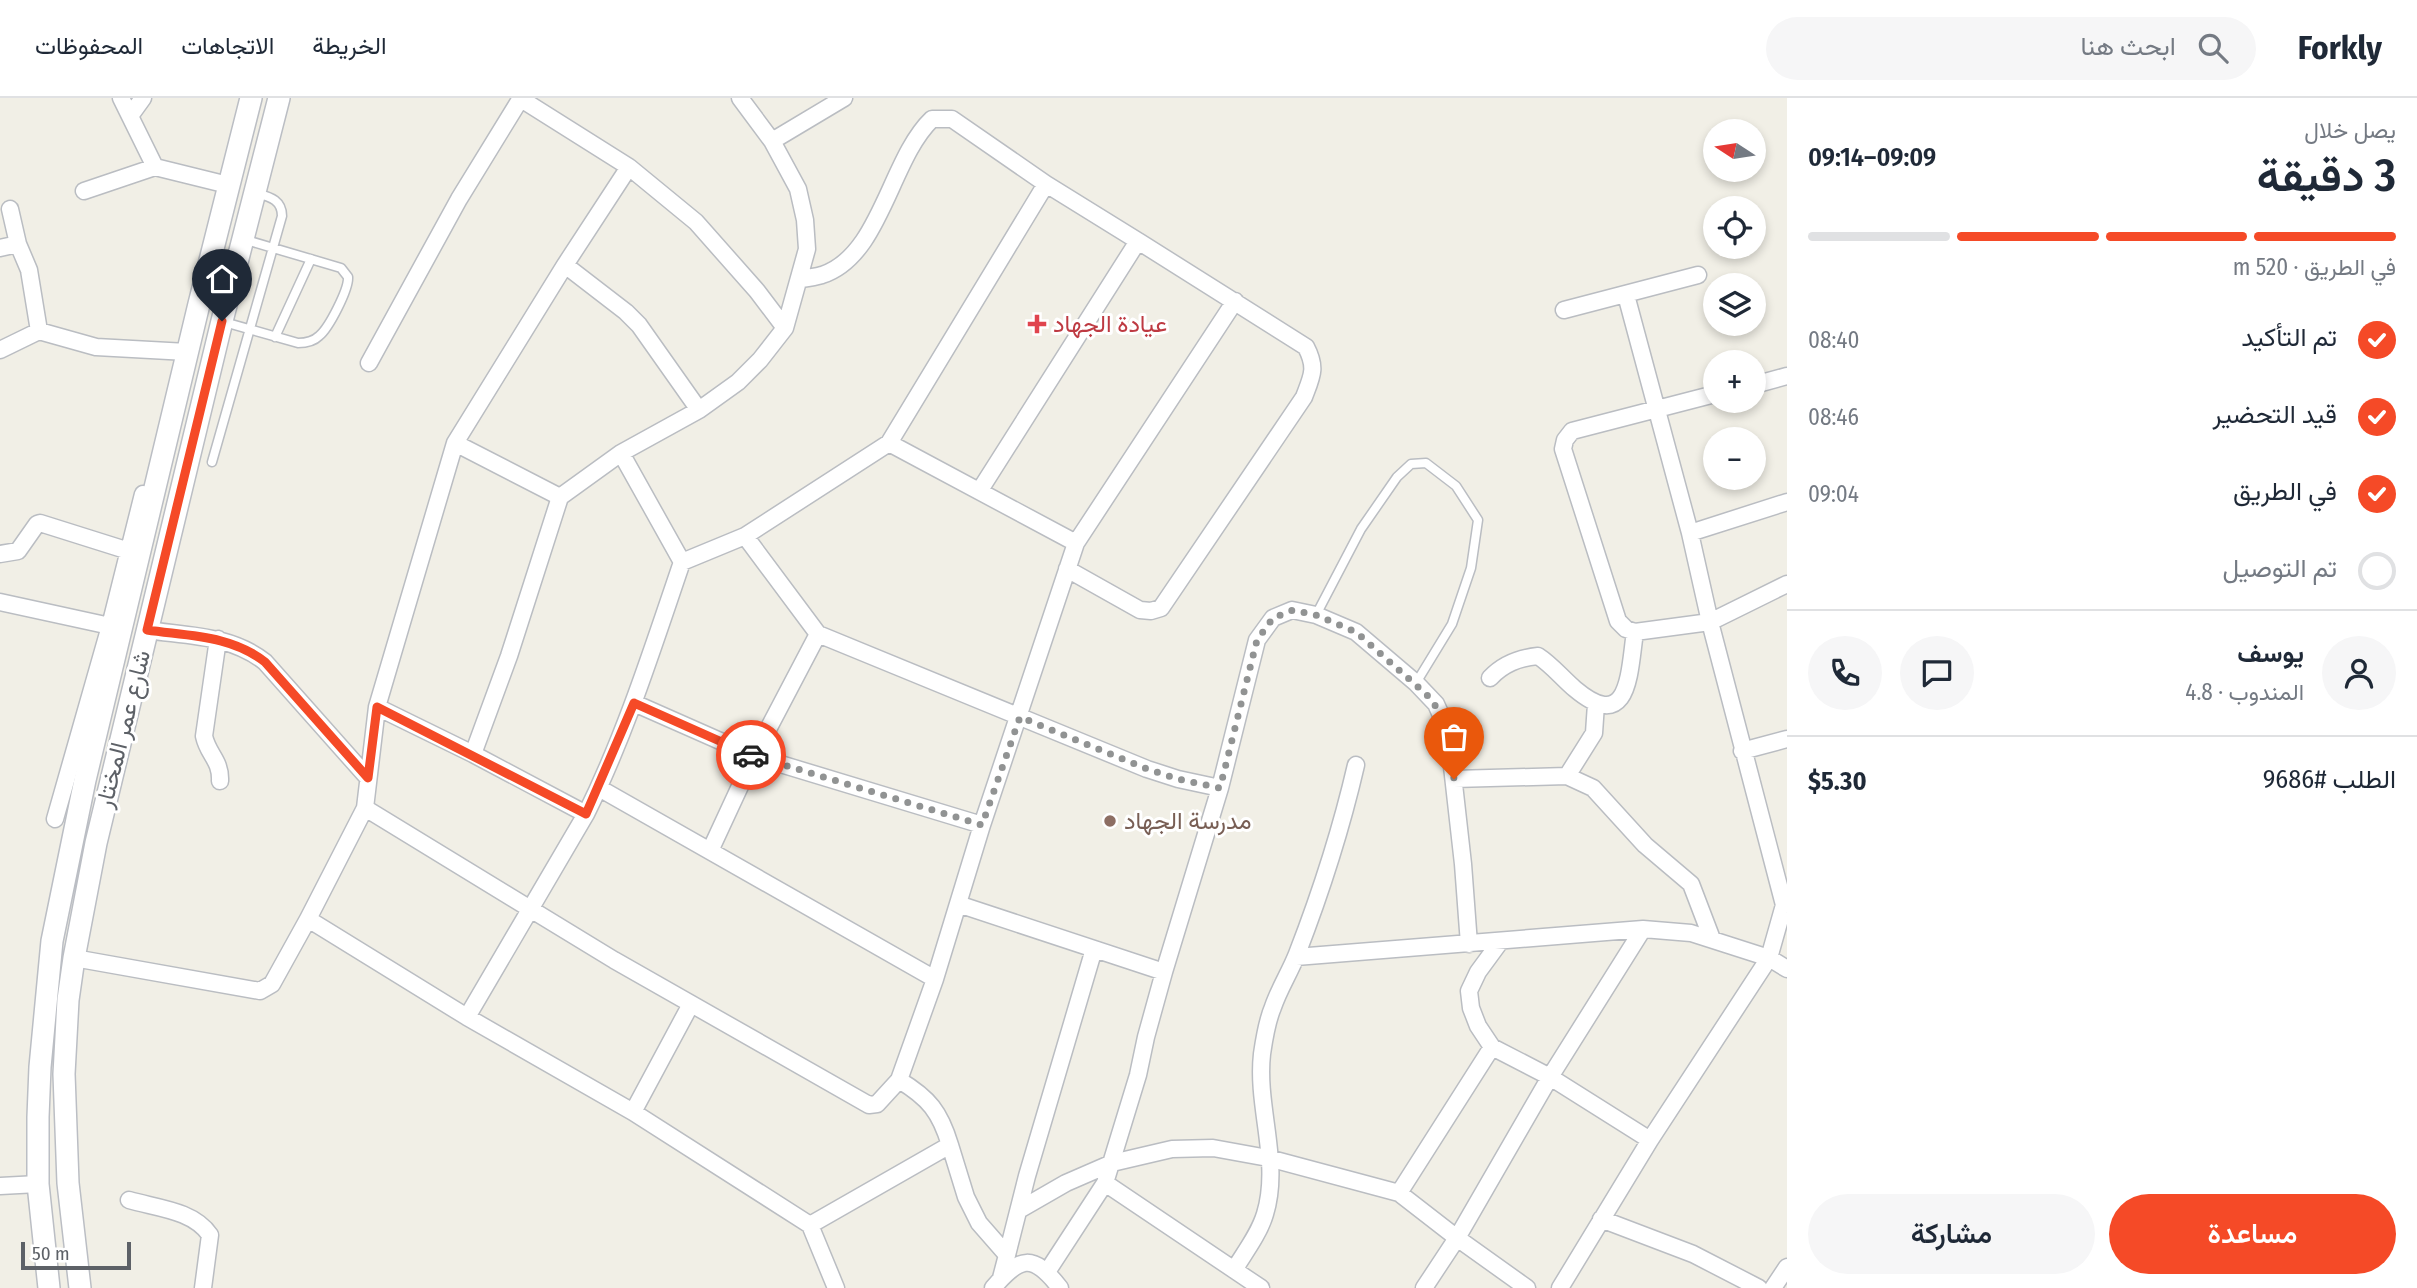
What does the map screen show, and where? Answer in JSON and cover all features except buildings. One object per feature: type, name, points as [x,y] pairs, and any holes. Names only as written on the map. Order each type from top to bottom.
[{"type":"street","points":[[121,98],[155,167]]},
{"type":"street","points":[[130,117],[143,98]]},
{"type":"street","name":"شارع عمر المختار","points":[[50,1288],[38,1184],[40,1067],[52,941],[134,553],[183,351],[251,98]]},
{"type":"street","name":"شارع عمر المختار","points":[[80,1288],[68,1183],[64,1074],[68,1000],[74,958],[96,843],[206,385],[279,98]]},
{"type":"street","points":[[369,363],[459,199],[521,98],[629,167],[696,222],[785,328]]},
{"type":"street","points":[[473,754],[509,656],[559,497],[621,453],[699,410],[738,382],[760,360],[785,328],[801,279],[807,249],[805,220],[798,189],[772,141],[740,98]]},
{"type":"street","points":[[772,141],[844,98]]},
{"type":"street","points":[[801,279],[823,275],[839,266],[856,251],[872,228],[919,132],[932,119],[952,119],[1046,184],[1306,347],[1314,362],[1312,377],[1304,397],[1161,608],[1152,611],[1140,610],[1068,569]]},
{"type":"street","points":[[84,191],[155,167],[228,185]]},
{"type":"street","points":[[74,958],[260,991],[272,984],[365,808],[377,707],[455,443],[629,167]]},
{"type":"street","points":[[682,562],[745,536],[889,443],[1046,184]]},
{"type":"street","points":[[10,209],[18,244],[29,270],[39,331]]},
{"type":"street","points":[[981,490],[1138,241]]},
{"type":"street","points":[[0,247],[18,244]]},
{"type":"street","points":[[565,265],[639,325],[699,410]]},
{"type":"street","points":[[1564,310],[1698,275]]},
{"type":"street","points":[[1560,1288],[1650,1140],[1769,958],[1785,904],[1742,751],[1690,533],[1626,295]]},
{"type":"street","points":[[365,808],[691,1004],[869,1105],[877,1104],[899,1080],[936,979],[982,825],[1076,543],[1235,301]]},
{"type":"street","points":[[0,350],[39,331],[96,347],[183,351]]},
{"type":"street","points":[[1766,381],[1787,376]]},
{"type":"street","points":[[1703,397],[1572,431],[1565,440],[1563,449],[1618,621],[1626,629],[1636,632],[1710,622],[1787,584]]},
{"type":"street","points":[[455,443],[559,497]]},
{"type":"street","points":[[889,443],[1076,543]]},
{"type":"street","points":[[467,1017],[599,788],[634,703],[682,562],[621,453]]},
{"type":"street","points":[[1690,533],[1787,502]]},
{"type":"street","points":[[0,554],[18,551],[40,523],[164,561]]},
{"type":"street","points":[[745,536],[818,634],[1147,769],[1220,788]]},
{"type":"street","points":[[55,819],[110,626],[134,553]]},
{"type":"street","points":[[0,602],[110,626]]},
{"type":"street","points":[[1047,1272],[1105,1182],[1112,1163],[1138,1076],[1164,972],[1220,788],[1257,640],[1273,618],[1293,610],[1316,615],[1356,632],[1416,683],[1436,704],[1448,731],[1469,944]]},
{"type":"street","points":[[147,630],[218,639],[251,650],[265,662],[368,778]]},
{"type":"street","points":[[1490,678],[1501,666],[1538,656],[1596,704],[1609,706],[1619,701],[1627,685],[1636,632]]},
{"type":"street","points":[[710,852],[754,756],[818,634]]},
{"type":"street","points":[[218,639],[204,736],[206,748],[221,769],[220,781]]},
{"type":"street","points":[[634,703],[754,756],[982,825]]},
{"type":"street","points":[[1567,776],[1594,733],[1596,704]]},
{"type":"street","points":[[377,707],[586,814]]},
{"type":"street","points":[[1742,751],[1787,739]]},
{"type":"street","points":[[1234,1270],[1265,1215],[1271,1185],[1262,1102],[1262,1055],[1272,1009],[1296,957],[1343,822],[1356,765]]},
{"type":"street","points":[[1454,779],[1567,776],[1592,788],[1645,845],[1691,884],[1712,939]]},
{"type":"street","points":[[599,788],[936,979]]},
{"type":"street","points":[[958,904],[1164,972]]},
{"type":"street","points":[[308,919],[467,1017],[633,1112],[810,1225],[836,1288]]},
{"type":"street","points":[[1296,957],[1643,929],[1691,933],[1769,958],[1787,969]]},
{"type":"street","points":[[1424,1288],[1457,1238],[1550,1077],[1643,929]]},
{"type":"street","points":[[1500,942],[1478,972],[1469,991],[1471,1009],[1492,1047],[1550,1077],[1650,1140]]},
{"type":"street","points":[[997,1283],[1094,949]]},
{"type":"street","points":[[633,1112],[691,1004]]},
{"type":"street","points":[[1399,1193],[1492,1047]]},
{"type":"street","points":[[899,1080],[922,1094],[931,1104],[945,1128],[963,1189],[979,1223],[1007,1255]]},
{"type":"street","points":[[810,1225],[950,1145]]},
{"type":"street","points":[[1019,1210],[1066,1183],[1112,1163],[1172,1149],[1213,1148],[1268,1158],[1399,1193],[1527,1288]]},
{"type":"street","points":[[1105,1182],[1261,1288]]},
{"type":"street","points":[[0,1186],[38,1184]]},
{"type":"street","points":[[129,1200],[191,1217],[203,1225],[210,1235],[203,1288]]},
{"type":"street","points":[[1601,1219],[1693,1254],[1759,1288]]},
{"type":"street","points":[[997,1283],[1014,1266],[1023,1263],[1040,1266],[1060,1288]]},
{"type":"street","points":[[1773,1288],[1787,1267]]},
{"type":"lane","points":[[212,462],[282,216],[281,207],[276,200],[254,192]]},
{"type":"lane","points":[[222,321],[298,343],[314,340],[323,333],[347,288],[348,277],[341,268],[242,239]]},
{"type":"lane","points":[[275,337],[310,259]]},
{"type":"lane","points":[[206,385],[231,392]]},
{"type":"lane","points":[[1316,615],[1361,529],[1397,477],[1411,464],[1426,463],[1457,486],[1478,520],[1471,568],[1452,624],[1416,683]]},
{"type":"way so far","points":[[751,755],[982,825],[1020,717],[1147,769],[1220,788],[1257,640],[1273,618],[1293,610],[1316,615],[1356,632],[1416,683],[1436,704],[1448,731],[1454,779]]},
{"type":"place","name":"عيادة الجهاد","points":[[1037,324]]},
{"type":"place","name":"مدرسة الجهاد","points":[[1110,821]]},
{"type":"route","points":[[222,321],[147,630],[218,639],[251,650],[265,662],[368,778],[377,707],[586,814],[634,703],[751,755]]}]
